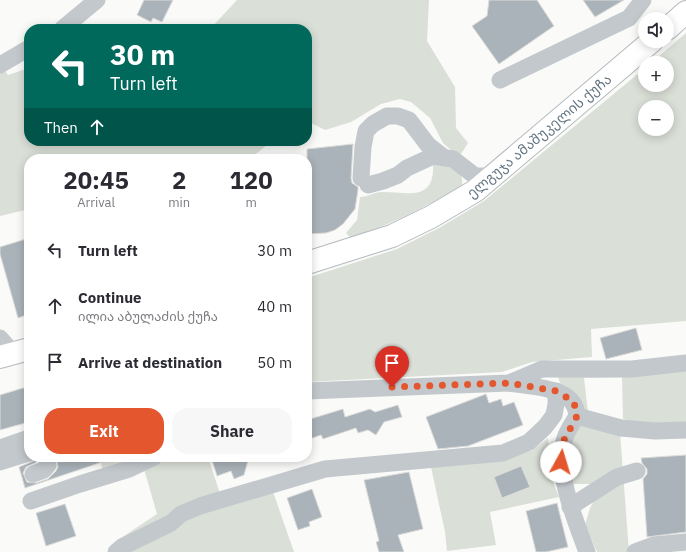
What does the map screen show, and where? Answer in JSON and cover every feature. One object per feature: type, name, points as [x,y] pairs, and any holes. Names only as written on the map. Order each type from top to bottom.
[{"type":"main road","points":[[674,23],[686,12]]},
{"type":"main road","name":"ელგუჯა ამაშუკელის ქუჩა","points":[[312,261],[392,236],[431,218],[475,191],[644,48]]},
{"type":"street","points":[[68,24],[97,0]]},
{"type":"street","points":[[500,80],[629,18],[643,0]]},
{"type":"street","points":[[0,65],[24,51]]},
{"type":"street","points":[[442,156],[428,145],[409,120],[398,116],[387,116],[373,124],[366,131],[363,147],[364,182],[383,182],[398,175],[422,160],[433,156],[442,156],[453,159],[475,176],[494,176]]},
{"type":"street","points":[[509,383],[542,369],[632,369],[686,363]]},
{"type":"street","points":[[312,391],[509,383],[556,391],[573,401],[577,416],[563,442],[561,462],[581,550]]},
{"type":"street","points":[[116,552],[122,547],[171,523],[181,514],[200,506],[325,469],[356,465],[482,456],[503,453],[529,442],[546,427],[554,415],[556,391]]},
{"type":"street","points":[[577,416],[621,428],[655,432],[686,430]]},
{"type":"street","points":[[0,448],[24,440]]},
{"type":"street","points":[[0,462],[24,455]]},
{"type":"street","points":[[33,474],[44,470],[48,465],[47,462]]},
{"type":"street","points":[[31,501],[130,469],[144,462]]},
{"type":"street","points":[[570,507],[617,477],[637,471]]},
{"type":"street","points":[[635,552],[654,545],[686,542]]},
{"type":"shaded area","points":[[237,0],[429,0],[427,41],[455,87],[456,128],[468,143],[459,157],[443,143],[430,118],[411,102],[400,99],[381,104],[351,122],[325,130],[312,124],[312,24],[215,24]]},
{"type":"shaded area","points":[[686,33],[686,321],[591,329],[592,357],[532,362],[502,372],[312,382],[312,276],[397,249],[439,228],[484,201],[638,74],[638,92],[674,92],[674,56],[659,56],[668,48],[674,48],[674,43]]},
{"type":"shaded area","points":[[0,64],[8,75],[24,70],[24,146],[266,146],[256,154],[24,154],[24,210],[0,216]]},
{"type":"shaded area","points":[[433,164],[454,168],[461,175],[462,185],[422,208],[380,227],[351,238],[346,233],[357,220],[360,197],[379,192],[410,193],[425,190],[430,184]]},
{"type":"shaded area","points":[[686,366],[686,423],[638,423],[623,419],[622,377],[584,378],[588,412],[579,407],[569,397],[559,381],[558,376]]},
{"type":"shaded area","points":[[582,423],[620,433],[629,552],[597,552],[585,525],[590,508],[596,497],[598,484],[570,484],[570,434]]},
{"type":"shaded area","points":[[548,438],[551,477],[559,497],[490,512],[496,545],[447,551],[445,532],[431,467],[529,449],[531,451]]},
{"type":"shaded area","points":[[100,462],[210,462],[223,503],[272,489],[294,552],[117,552],[115,542],[157,514],[144,469],[106,481]]},
{"type":"building","points":[[144,0],[173,0],[162,22],[153,18],[151,22],[137,15]]},
{"type":"building","points":[[489,0],[537,0],[554,26],[499,64],[472,26],[487,16]]},
{"type":"building","points":[[583,0],[624,0],[595,17]]},
{"type":"building","points":[[353,144],[351,178],[352,183],[358,187],[355,209],[343,224],[335,230],[326,233],[312,234],[312,154],[307,154],[307,149]]},
{"type":"building","points":[[24,240],[24,316],[18,318],[0,254],[0,247]]},
{"type":"building","points":[[636,328],[642,350],[606,359],[600,338]]},
{"type":"building","points":[[24,388],[24,423],[0,430],[0,395]]},
{"type":"building","points":[[486,394],[489,403],[501,399],[503,406],[514,402],[523,425],[468,446],[438,449],[426,417]]},
{"type":"building","points":[[398,405],[402,417],[384,422],[376,435],[368,430],[358,433],[356,428],[323,439],[321,435],[312,438],[312,418],[343,409],[345,417],[370,409],[375,412]]},
{"type":"building","points":[[686,455],[686,532],[647,537],[643,479],[647,474],[647,469],[642,463],[641,458]]},
{"type":"building","points":[[31,462],[37,462],[26,467],[23,473],[27,482],[36,483],[48,479],[58,467],[57,462],[102,462],[25,488],[19,467]]},
{"type":"building","points":[[213,462],[248,462],[244,475],[234,479],[231,471],[217,476]]},
{"type":"building","points":[[521,466],[530,487],[502,498],[494,477]]},
{"type":"building","points":[[409,472],[423,529],[398,535],[404,552],[379,552],[376,542],[379,541],[364,480]]},
{"type":"building","points":[[312,489],[322,517],[309,522],[310,526],[298,530],[287,498]]},
{"type":"building","points":[[557,503],[568,547],[546,552],[536,552],[526,511]]},
{"type":"building","points":[[65,504],[76,536],[46,546],[36,513]]},
{"type":"route","points":[[392,387],[509,383],[556,391],[573,401],[577,416],[568,430],[563,442],[561,462]]}]
